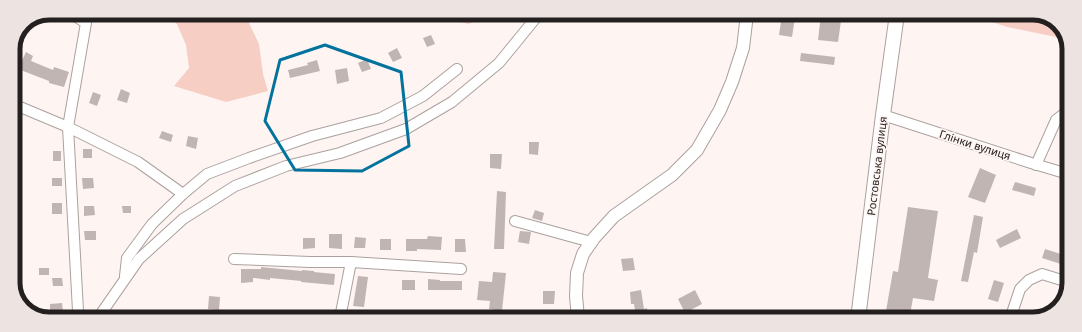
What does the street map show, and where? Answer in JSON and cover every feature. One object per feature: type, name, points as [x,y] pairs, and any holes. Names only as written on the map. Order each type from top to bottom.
[{"type":"highway","name":"Ростовська вулиця","points":[[859,312],[896,20]]},
{"type":"main road","points":[[577,312],[576,296],[577,273],[583,254],[592,240],[614,216],[672,175],[696,150],[720,110],[732,82],[743,48],[746,20]]},
{"type":"street","points":[[78,312],[68,127],[86,23],[81,20]]},
{"type":"street","points":[[101,312],[139,259],[183,219],[235,186],[286,166],[340,153],[406,129],[452,102],[499,63],[534,20]]},
{"type":"street","points":[[125,279],[127,258],[152,224],[183,194],[207,174],[312,136],[381,118],[423,96],[457,69]]},
{"type":"street","points":[[20,107],[68,127],[138,162],[183,194]]},
{"type":"street","name":"Глінки вулиця","points":[[883,115],[1062,172]]},
{"type":"street","points":[[1036,164],[1056,120],[1062,115]]},
{"type":"street","points":[[515,221],[592,240]]},
{"type":"street","points":[[234,259],[351,262],[461,269]]},
{"type":"street","points":[[341,312],[351,262]]},
{"type":"street","points":[[1012,312],[1020,289],[1029,280],[1042,274],[1062,280]]},
{"type":"highlighted area","points":[[325,45],[401,72],[409,146],[362,171],[295,170],[265,121],[280,60]]},
{"type":"shaded area","points":[[172,20],[250,20],[249,23],[259,44],[263,74],[268,91],[226,102],[174,86],[189,68],[186,45],[177,24]]},
{"type":"shaded area","points":[[454,20],[479,20],[468,24]]},
{"type":"shaded area","points":[[986,20],[1040,21],[1049,25],[1056,31],[1059,38],[1007,27]]},
{"type":"building","points":[[781,20],[795,20],[792,37],[779,35]]},
{"type":"building","points":[[820,20],[841,20],[838,42],[818,40]]},
{"type":"building","points":[[431,35],[435,44],[427,47],[423,38]]},
{"type":"building","points":[[397,48],[402,58],[393,62],[388,53]]},
{"type":"building","points":[[26,52],[33,56],[31,61],[53,70],[54,67],[69,72],[64,87],[49,83],[49,81],[20,70],[20,65]]},
{"type":"building","points":[[801,53],[835,57],[834,65],[800,61]]},
{"type":"building","points":[[367,59],[371,69],[362,72],[358,63]]},
{"type":"building","points":[[317,60],[320,71],[290,78],[288,70],[308,65],[307,63]]},
{"type":"building","points":[[347,68],[349,81],[337,84],[335,70]]},
{"type":"building","points":[[121,89],[130,93],[127,103],[117,100]]},
{"type":"building","points":[[93,92],[101,95],[97,106],[89,103]]},
{"type":"building","points":[[162,131],[173,135],[171,142],[159,138]]},
{"type":"building","points":[[188,136],[198,138],[196,149],[186,146]]},
{"type":"building","points":[[529,142],[539,142],[538,155],[529,154]]},
{"type":"building","points":[[83,149],[92,149],[92,158],[83,158]]},
{"type":"building","points":[[53,151],[61,151],[61,161],[53,161]]},
{"type":"building","points":[[490,154],[502,154],[501,169],[490,168]]},
{"type":"building","points":[[980,168],[996,175],[985,203],[968,197]]},
{"type":"building","points":[[52,178],[62,178],[62,186],[52,186]]},
{"type":"building","points":[[82,178],[93,178],[94,188],[83,189]]},
{"type":"building","points":[[1015,182],[1036,188],[1034,196],[1012,190]]},
{"type":"building","points":[[497,191],[506,192],[504,249],[494,249]]},
{"type":"building","points":[[52,203],[62,203],[62,214],[52,214]]},
{"type":"building","points":[[84,206],[94,206],[95,215],[84,216]]},
{"type":"building","points":[[122,206],[131,206],[131,213],[123,213]]},
{"type":"building","points":[[908,207],[938,211],[928,278],[938,280],[934,301],[913,298],[911,312],[886,311],[893,271],[898,272]]},
{"type":"building","points":[[535,210],[544,213],[542,221],[532,218]]},
{"type":"building","points":[[974,215],[983,217],[977,253],[974,252],[968,282],[961,281]]},
{"type":"building","points":[[1017,229],[1021,238],[1000,248],[996,240]]},
{"type":"building","points":[[84,231],[96,231],[96,240],[85,240]]},
{"type":"building","points":[[520,231],[531,232],[529,244],[518,242]]},
{"type":"building","points":[[329,234],[342,234],[342,249],[329,248]]},
{"type":"building","points":[[428,236],[442,237],[441,250],[417,249],[417,251],[406,251],[406,239],[427,239]]},
{"type":"building","points":[[355,237],[366,238],[365,248],[354,248]]},
{"type":"building","points":[[303,238],[315,238],[315,248],[303,249]]},
{"type":"building","points":[[380,239],[391,239],[391,250],[380,250]]},
{"type":"building","points":[[455,239],[465,239],[466,252],[455,252]]},
{"type":"building","points":[[1045,249],[1062,254],[1062,264],[1042,258]]},
{"type":"building","points":[[633,258],[635,270],[623,271],[621,259]]},
{"type":"building","points":[[261,267],[335,274],[334,285],[270,278],[270,280],[253,278],[253,282],[241,283],[241,269],[261,269]]},
{"type":"building","points":[[39,268],[49,268],[49,275],[39,275]]},
{"type":"building","points":[[493,272],[506,273],[502,311],[489,309],[490,301],[477,300],[479,281],[492,282]]},
{"type":"building","points":[[358,276],[368,277],[364,307],[353,306]]},
{"type":"building","points":[[52,278],[62,278],[63,286],[53,286]]},
{"type":"building","points":[[428,279],[440,281],[462,281],[462,290],[428,290]]},
{"type":"building","points":[[402,280],[415,280],[415,290],[402,290]]},
{"type":"building","points":[[994,280],[1004,283],[998,302],[988,299]]},
{"type":"building","points":[[641,290],[644,309],[647,308],[647,312],[635,312],[634,304],[631,304],[630,292]]},
{"type":"building","points":[[695,290],[702,304],[684,312],[678,299]]},
{"type":"building","points":[[543,291],[555,291],[554,304],[543,304]]},
{"type":"building","points":[[209,296],[220,297],[219,310],[208,309]]},
{"type":"building","points":[[62,303],[63,312],[50,312],[50,304]]}]
